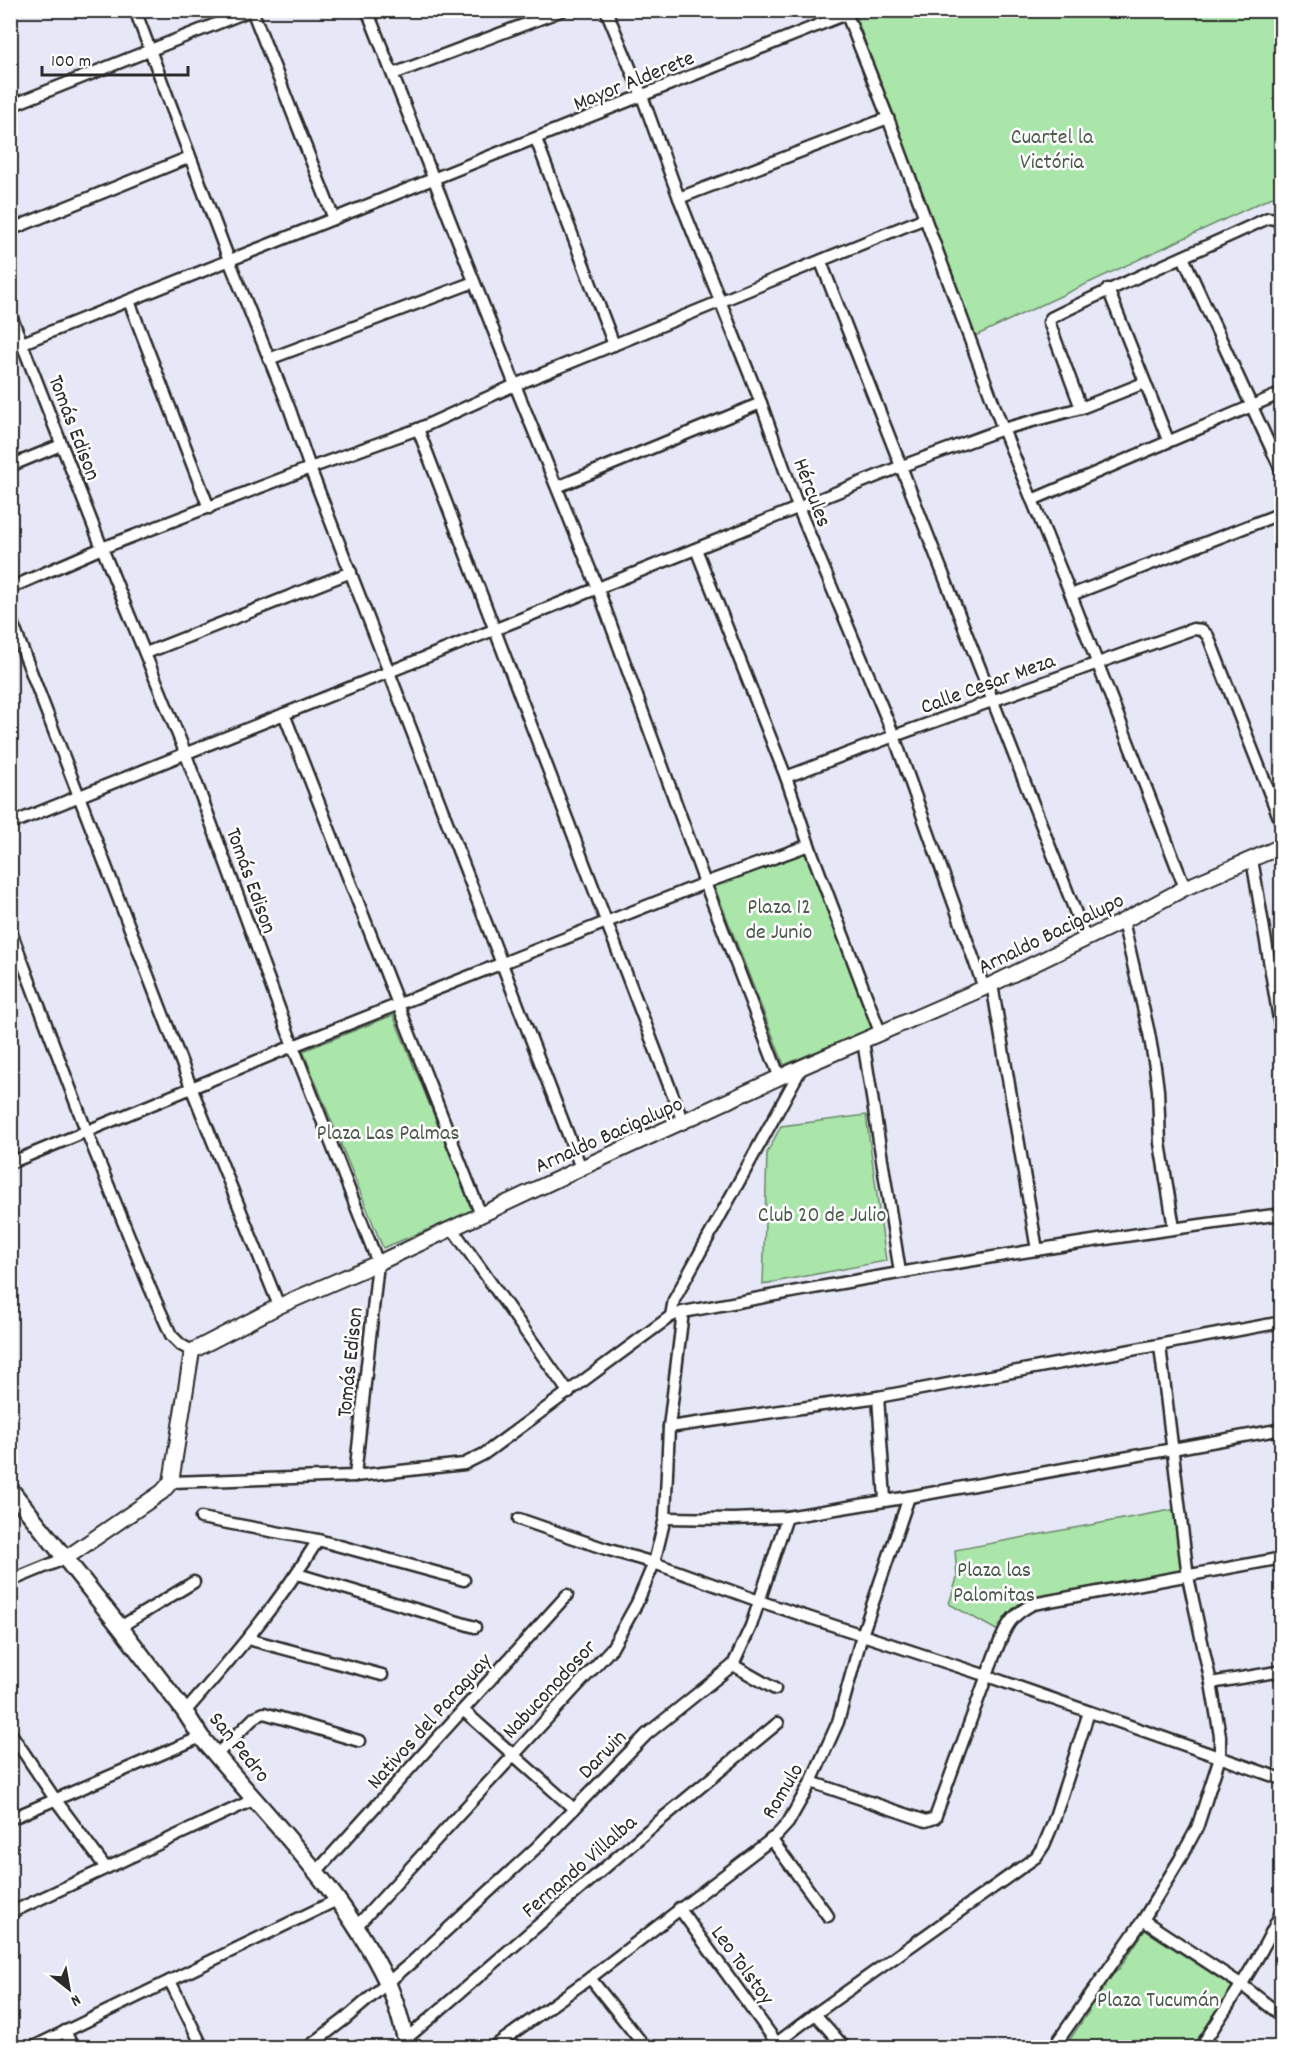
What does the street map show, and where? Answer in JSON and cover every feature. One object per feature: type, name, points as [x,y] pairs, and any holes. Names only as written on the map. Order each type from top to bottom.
[{"type":"main road","name":"San Pedro","points":[[10,1489],[120,1627],[185,1712],[201,1737],[339,1899],[388,1983],[407,2043]]},
{"type":"street","points":[[135,10],[229,260],[290,410],[310,468],[581,1168]]},
{"type":"street","points":[[10,106],[251,10],[334,219]]},
{"type":"street","points":[[367,10],[514,385],[598,589],[705,884],[780,1078]]},
{"type":"street","points":[[393,74],[563,10]]},
{"type":"street","name":"Hércules","points":[[606,10],[642,96],[679,198],[761,403],[798,507],[894,736],[988,986],[1037,1250]]},
{"type":"street","points":[[846,12],[888,118],[1003,429],[1071,595],[1185,888]]},
{"type":"street","name":"Mayor Alderete","points":[[10,348],[536,139],[846,12]]},
{"type":"street","points":[[679,198],[888,118]]},
{"type":"street","points":[[536,139],[614,345]]},
{"type":"street","points":[[10,230],[190,156]]},
{"type":"street","points":[[1081,408],[1050,320],[1108,289],[1183,258],[1268,218],[1276,219],[1281,227]]},
{"type":"street","points":[[10,588],[102,548],[418,429],[514,385],[925,219]]},
{"type":"street","points":[[1183,258],[1281,472]]},
{"type":"street","points":[[821,262],[1086,939]]},
{"type":"street","points":[[269,358],[474,282]]},
{"type":"street","points":[[1108,289],[1168,440]]},
{"type":"street","points":[[129,301],[209,508]]},
{"type":"street","name":"Tomás Edison","points":[[10,313],[185,752],[293,1046],[378,1263],[355,1476]]},
{"type":"street","points":[[10,824],[902,466],[1003,429],[1081,408],[1144,383]]},
{"type":"street","points":[[1032,500],[1281,393]]},
{"type":"street","points":[[557,487],[761,403]]},
{"type":"street","points":[[418,429],[683,1122]]},
{"type":"street","points":[[10,466],[61,445]]},
{"type":"street","points":[[1071,595],[1281,513]]},
{"type":"street","points":[[696,549],[786,777],[809,845],[880,1032]]},
{"type":"street","points":[[146,653],[351,572]]},
{"type":"street","points":[[10,617],[191,1087],[279,1306]]},
{"type":"street","name":"Calle Cesar Meza","points":[[786,777],[1193,629],[1202,630],[1208,636],[1281,825]]},
{"type":"street","points":[[284,714],[481,1215]]},
{"type":"street","points":[[10,1163],[191,1087],[501,963],[809,845]]},
{"type":"street","name":"Arnaldo Bacigalupo","points":[[192,1351],[279,1306],[378,1263],[802,1067],[988,986],[1123,921],[1185,888],[1281,846]]},
{"type":"street","points":[[1252,859],[1281,1037]]},
{"type":"street","points":[[1123,921],[1153,1055],[1158,1090],[1160,1143],[1174,1228]]},
{"type":"street","points":[[10,929],[86,1130],[171,1335],[181,1345],[192,1351],[171,1482],[162,1492],[66,1558],[10,1581]]},
{"type":"street","points":[[863,1041],[900,1272]]},
{"type":"street","points":[[671,1316],[674,1300],[802,1067]]},
{"type":"street","points":[[171,1482],[355,1476],[464,1464],[484,1454],[671,1316],[683,1311],[900,1272],[1174,1228],[1281,1214]]},
{"type":"street","points":[[452,1228],[569,1393]]},
{"type":"street","name":"Nabuconodosor","points":[[356,1927],[612,1648],[637,1603],[654,1563],[664,1518],[669,1427],[683,1311]]},
{"type":"street","points":[[669,1427],[878,1397],[1281,1322]]},
{"type":"street","points":[[1053,2048],[1143,1920],[1197,1828],[1220,1757],[1220,1736],[1211,1683],[1188,1576],[1160,1346]]},
{"type":"street","points":[[878,1397],[885,1499]]},
{"type":"street","points":[[664,1518],[788,1517],[1281,1429]]},
{"type":"street","name":"Romulo","points":[[492,2048],[506,2044],[771,1839],[788,1823],[811,1782],[838,1722],[862,1635],[909,1497]]},
{"type":"street","name":"Darwin","points":[[307,2048],[388,1983],[536,1848],[646,1734],[733,1665],[751,1626],[788,1517]]},
{"type":"street","points":[[201,1518],[318,1540],[464,1580]]},
{"type":"street","points":[[519,1520],[654,1563],[759,1601],[987,1676],[1281,1779]]},
{"type":"street","points":[[185,1712],[248,1639],[297,1574],[318,1540]]},
{"type":"street","points":[[811,1782],[926,1821],[931,1820],[935,1818],[987,1676],[1013,1616],[1030,1605],[1281,1558]]},
{"type":"street","points":[[297,1574],[475,1627]]},
{"type":"street","points":[[120,1627],[194,1582]]},
{"type":"street","name":"Nativos del Paraguay","points":[[317,1871],[567,1595]]},
{"type":"street","points":[[248,1639],[382,1675]]},
{"type":"street","points":[[733,1665],[775,1689]]},
{"type":"street","points":[[1211,1683],[1281,1671]]},
{"type":"street","points":[[463,1710],[574,1809]]},
{"type":"street","points":[[773,2045],[1036,1857],[1052,1826],[1089,1712]]},
{"type":"street","points":[[216,1755],[255,1717],[264,1713],[359,1741]]},
{"type":"street","name":"Fernando Villalba","points":[[407,2043],[652,1827],[778,1723]]},
{"type":"street","points":[[11,1734],[106,1868]]},
{"type":"street","points":[[10,1819],[201,1737]]},
{"type":"street","points":[[10,1912],[255,1799]]},
{"type":"street","points":[[771,1839],[828,1916]]},
{"type":"street","points":[[31,2048],[339,1899]]},
{"type":"street","name":"Leo Tolstoy","points":[[679,1908],[773,2045]]},
{"type":"street","points":[[1200,2048],[1242,1985],[1272,1933],[1281,1910]]},
{"type":"street","points":[[1143,1920],[1242,1985],[1281,2016]]},
{"type":"street","points":[[590,1978],[646,2048]]},
{"type":"street","points":[[170,1981],[203,2048]]},
{"type":"street","points":[[814,2014],[845,2048]]},
{"type":"street","points":[[65,2031],[73,2048]]},
{"type":"green space","name":"Cuartel la Victória","points":[[854,11],[1281,11],[1281,193],[973,337]]},
{"type":"green space","name":"Plaza 12 de Junio","points":[[806,851],[872,1028],[784,1065],[714,885]]},
{"type":"green space","name":"Plaza Las Palmas","points":[[393,1015],[473,1211],[383,1248],[303,1051]]},
{"type":"green space","name":"Club 20 de Julio","points":[[866,1115],[886,1261],[763,1284],[767,1153],[781,1126]]},
{"type":"green space","name":"Plaza las Palomitas","points":[[1177,1509],[1185,1573],[1027,1600],[1000,1632],[949,1604],[957,1578],[955,1550]]},
{"type":"green space","name":"Plaza Tucumán","points":[[1145,1930],[1234,1988],[1194,2047],[1064,2048],[1089,2011],[1079,2004],[1083,1992],[1093,1981],[1119,1969]]}]
